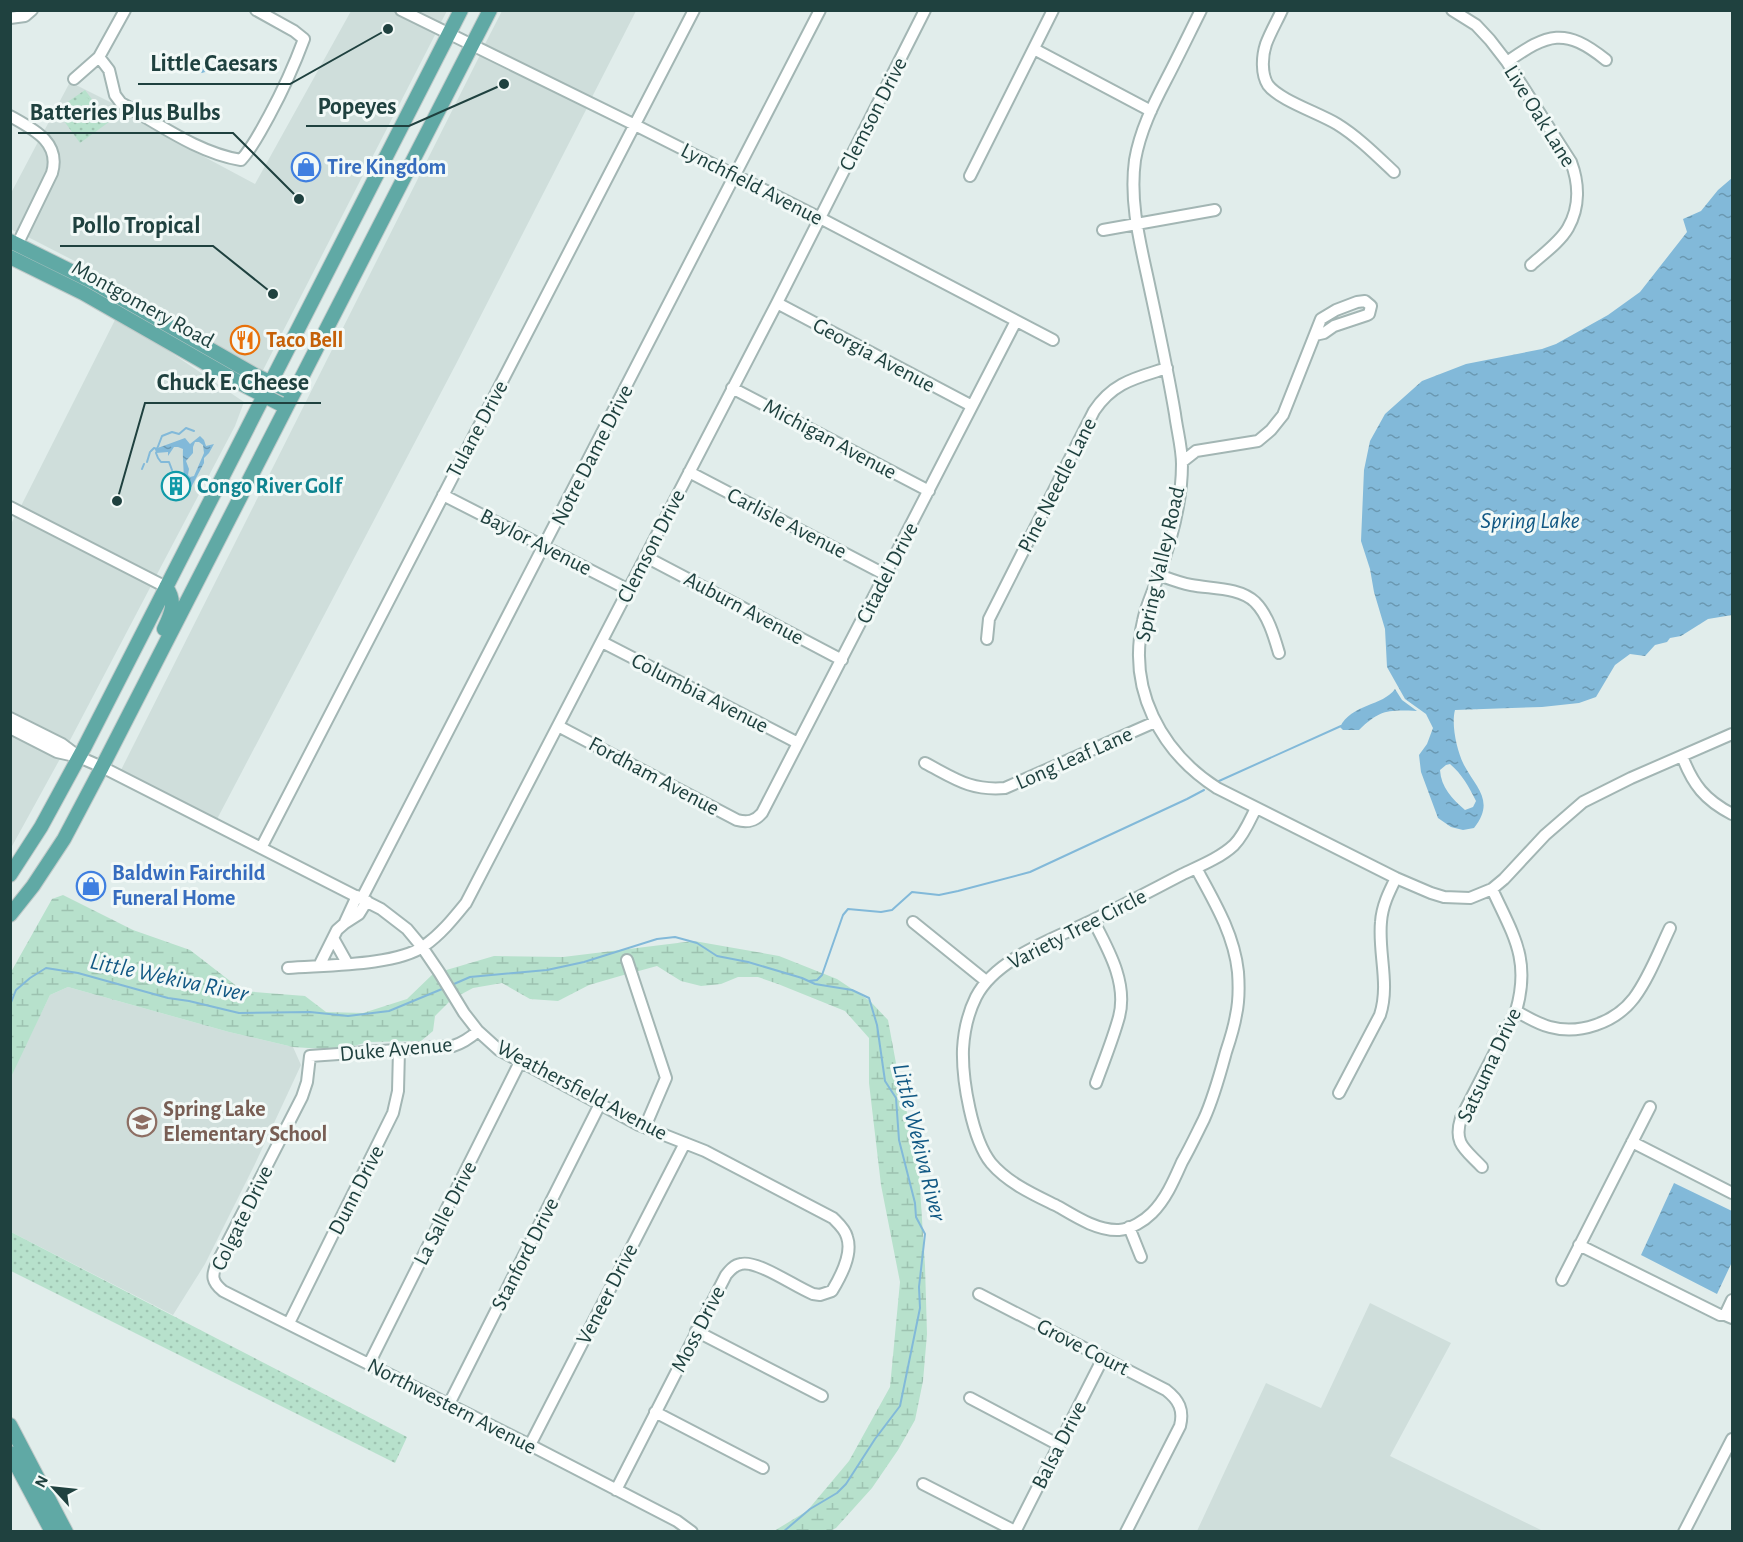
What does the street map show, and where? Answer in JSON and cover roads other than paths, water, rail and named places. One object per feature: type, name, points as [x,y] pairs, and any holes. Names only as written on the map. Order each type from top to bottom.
[{"type":"main road","points":[[10,875],[41,827],[79,757],[461,10]]},
{"type":"main road","points":[[10,915],[33,886],[64,839],[490,10]]},
{"type":"main road","name":"Montgomery Road","points":[[12,247],[92,281],[268,389],[286,407]]},
{"type":"main road","name":"Montgomery Road","points":[[268,389],[292,393]]},
{"type":"main road","points":[[162,651],[160,638],[171,612],[173,600],[166,587]]},
{"type":"main road","points":[[10,1425],[66,1532]]},
{"type":"main road","points":[[10,1453],[52,1532]]},
{"type":"street","points":[[10,18],[25,16],[32,10]]},
{"type":"street","points":[[74,79],[99,57],[125,10]]},
{"type":"street","points":[[99,57],[109,70],[115,95],[121,103],[189,141],[224,157],[241,160],[251,149],[275,104],[304,39],[256,10]]},
{"type":"street","name":"Lynchfield Avenue","points":[[401,10],[819,218],[1053,340]]},
{"type":"street","name":"Tulane Drive","points":[[261,848],[694,10]]},
{"type":"street","name":"Notre Dame Drive","points":[[319,966],[337,930],[345,923],[362,898],[820,10]]},
{"type":"street","name":"Clemson Drive","points":[[288,968],[384,960],[402,956],[422,948],[452,921],[466,903],[777,303],[925,10]]},
{"type":"street","points":[[970,176],[1053,10]]},
{"type":"street","name":"Spring Valley Road","points":[[1201,10],[1150,111],[1135,158],[1132,198],[1167,368],[1182,462],[1178,507],[1168,550],[1148,602],[1140,640],[1141,679],[1146,701],[1166,741],[1200,777],[1217,788],[1396,878],[1444,897],[1470,898],[1492,889],[1504,879],[1545,835],[1583,802],[1631,778],[1732,735]]},
{"type":"street","points":[[1282,10],[1266,44],[1263,58],[1264,73],[1268,84],[1278,94],[1336,124],[1359,140],[1394,172]]},
{"type":"street","name":"Live Oak Lane","points":[[1452,10],[1476,25],[1507,62],[1571,162],[1577,178],[1578,196],[1568,228],[1530,265]]},
{"type":"street","points":[[1507,62],[1527,48],[1547,39],[1562,37],[1576,40],[1590,47],[1606,60]]},
{"type":"street","points":[[1034,49],[1150,111]]},
{"type":"street","points":[[10,116],[29,126],[47,142],[54,154],[55,164],[12,247]]},
{"type":"street","points":[[1103,230],[1215,210]]},
{"type":"street","points":[[1182,462],[1196,451],[1258,441],[1283,415],[1321,319],[1357,302],[1365,301],[1371,306],[1367,315],[1315,335]]},
{"type":"street","name":"Georgia Avenue","points":[[777,303],[972,406]]},
{"type":"street","name":"Citadel Drive","points":[[752,821],[762,813],[1016,321]]},
{"type":"street","name":"Pine Needle Lane","points":[[987,639],[989,619],[1103,397],[1127,382],[1167,368]]},
{"type":"street","name":"Michigan Avenue","points":[[732,388],[929,491]]},
{"type":"street","name":"Carlisle Avenue","points":[[688,472],[886,575]]},
{"type":"street","name":"Baylor Avenue","points":[[443,495],[628,590]]},
{"type":"street","points":[[10,507],[166,587]]},
{"type":"street","name":"Auburn Avenue","points":[[646,556],[842,660]]},
{"type":"street","points":[[1159,575],[1190,585],[1232,592],[1255,602],[1272,629],[1279,653]]},
{"type":"street","name":"Columbia Avenue","points":[[602,642],[798,743]]},
{"type":"street","name":"Weathersfield Avenue","points":[[10,718],[62,744],[79,757]]},
{"type":"street","name":"Long Leaf Lane","points":[[925,763],[968,785],[992,789],[1005,788],[1155,722]]},
{"type":"street","name":"Fordham Avenue","points":[[558,726],[737,820],[752,821]]},
{"type":"street","name":"Weathersfield Avenue","points":[[10,728],[57,752],[79,757],[102,767],[362,898],[394,918],[407,929],[422,948],[478,1031],[500,1050],[645,1127],[685,1143],[832,1218],[842,1227],[847,1237],[848,1250],[841,1275],[832,1290]]},
{"type":"street","points":[[1682,756],[1695,785],[1708,799],[1732,814]]},
{"type":"street","name":"Variety Tree Circle","points":[[1129,1227],[1119,1230],[1085,1222],[1020,1187],[998,1169],[983,1150],[967,1095],[963,1050],[969,1012],[986,981],[1004,965],[1219,856],[1244,832],[1256,808]]},
{"type":"street","points":[[1141,1257],[1129,1227],[1152,1213],[1167,1193],[1208,1108],[1236,1017],[1238,975],[1233,946],[1222,917],[1196,868]]},
{"type":"street","points":[[1339,1093],[1380,1015],[1384,1002],[1381,920],[1385,903],[1396,878]]},
{"type":"street","name":"Satsuma Drive","points":[[1482,1167],[1461,1144],[1458,1127],[1516,1011],[1522,984],[1518,947],[1492,889]]},
{"type":"street","points":[[1093,920],[1113,959],[1121,997],[1120,1015],[1096,1083]]},
{"type":"street","points":[[913,922],[986,981]]},
{"type":"street","points":[[1516,1011],[1539,1024],[1552,1028],[1582,1029],[1596,1025],[1622,1010],[1633,999],[1670,928]]},
{"type":"street","points":[[333,938],[347,963]]},
{"type":"street","points":[[627,960],[666,1078],[645,1127]]},
{"type":"street","name":"Duke Avenue","points":[[310,1056],[460,1044],[478,1031]]},
{"type":"street","name":"Dunn Drive","points":[[289,1323],[393,1113],[398,1091],[399,1050]]},
{"type":"street","name":"Colgate Drive","points":[[213,1279],[213,1271],[302,1097],[307,1082],[310,1056]]},
{"type":"street","name":"La Salle Drive","points":[[369,1364],[520,1062]]},
{"type":"street","name":"Stanford Drive","points":[[449,1404],[600,1104]]},
{"type":"street","points":[[1562,1280],[1650,1107]]},
{"type":"street","points":[[1632,1142],[1732,1193]]},
{"type":"street","name":"Veneer Drive","points":[[530,1445],[685,1143]]},
{"type":"street","points":[[1580,1245],[1720,1315],[1729,1317],[1732,1300]]},
{"type":"street","name":"Moss Drive","points":[[616,1490],[696,1331],[732,1268],[750,1263],[813,1294],[832,1290]]},
{"type":"street","name":"Northwestern Avenue","points":[[213,1279],[223,1291],[530,1445],[677,1521],[692,1532]]},
{"type":"street","name":"Grove Court","points":[[979,1294],[1166,1390],[1176,1398],[1181,1408],[1180,1426],[1126,1532]]},
{"type":"street","points":[[696,1331],[822,1396]]},
{"type":"street","name":"Balsa Drive","points":[[1015,1531],[1103,1358]]},
{"type":"street","points":[[970,1398],[1059,1445]]},
{"type":"street","points":[[655,1412],[763,1468]]},
{"type":"street","points":[[1684,1532],[1732,1438]]},
{"type":"street","points":[[923,1484],[1015,1531]]},
{"type":"water","points":[[197,60],[203,64],[208,62],[211,70],[202,73],[193,68]]},
{"type":"water","name":"Spring Lake","points":[[1732,178],[1732,615],[1708,619],[1681,636],[1655,645],[1645,656],[1630,654],[1615,665],[1596,697],[1579,703],[1542,707],[1455,710],[1454,730],[1459,753],[1482,795],[1483,810],[1474,828],[1463,830],[1451,827],[1438,818],[1421,772],[1419,755],[1427,744],[1433,728],[1426,714],[1405,699],[1387,667],[1385,629],[1361,541],[1364,470],[1370,441],[1385,414],[1422,381],[1466,364],[1542,349],[1556,344],[1608,315],[1640,292],[1687,232],[1683,219],[1701,211],[1718,190]],"holes":[[[1450,764],[1465,781],[1476,801],[1473,807],[1465,810],[1456,802],[1442,782],[1440,770]]]},
{"type":"water","points":[[200,436],[206,446],[214,444],[204,458],[204,463],[186,497],[186,494],[179,494],[184,477],[183,449],[174,447],[168,456],[168,452],[156,453],[155,449],[185,438],[190,444]],"holes":[[[195,442],[203,445],[204,453],[194,476],[190,477],[186,461],[193,453]]]},
{"type":"water","points":[[1395,689],[1402,700],[1417,711],[1385,712],[1373,718],[1359,730],[1343,730],[1340,727],[1345,719],[1359,709],[1383,699]]},
{"type":"water","points":[[1674,1183],[1732,1211],[1732,1262],[1717,1294],[1641,1255]]},
{"type":"waterway","points":[[151,451],[154,448],[157,449],[162,436],[172,432],[179,434],[186,428],[194,431]]},
{"type":"waterway","points":[[147,462],[150,452]]},
{"type":"waterway","points":[[156,453],[161,462],[169,462],[172,470]]},
{"type":"waterway","points":[[142,469],[144,464]]},
{"type":"waterway","points":[[1219,781],[1341,726]]},
{"type":"waterway","points":[[809,981],[817,980],[822,975],[843,915],[848,909],[881,912],[892,910],[912,892],[939,895],[1030,872],[1204,790]]},
{"type":"waterway","name":"Little Wekiva River","points":[[454,984],[470,977],[547,970],[584,962],[657,939],[675,937],[697,943],[717,956],[748,962],[815,984],[852,990],[869,998],[877,1025],[885,1081],[896,1098],[899,1140],[915,1203],[916,1217],[925,1234],[919,1287],[920,1308],[900,1406],[846,1484],[837,1493],[810,1509],[783,1532]]},
{"type":"waterway","name":"Little Wekiva River","points":[[10,1005],[16,990],[46,968],[78,973],[168,998],[239,1013],[310,1012],[348,1016],[389,1011],[442,989]]},
{"type":"place","name":"Little Caesars","points":[[388,29]]},
{"type":"place","name":"Popeyes","points":[[504,84]]},
{"type":"place","name":"Tire Kingdom","points":[[306,167]]},
{"type":"place","name":"Batteries Plus Bulbs","points":[[299,199]]},
{"type":"place","name":"Pollo Tropical","points":[[273,294]]},
{"type":"place","name":"Taco Bell","points":[[245,340]]},
{"type":"place","name":"Congo River Golf","points":[[176,486]]},
{"type":"place","name":"Chuck E. Cheese","points":[[117,501]]},
{"type":"place","name":"Baldwin Fairchild Funeral Home","points":[[91,886]]},
{"type":"place","name":"Spring Lake Elementary School","points":[[142,1122]]}]
